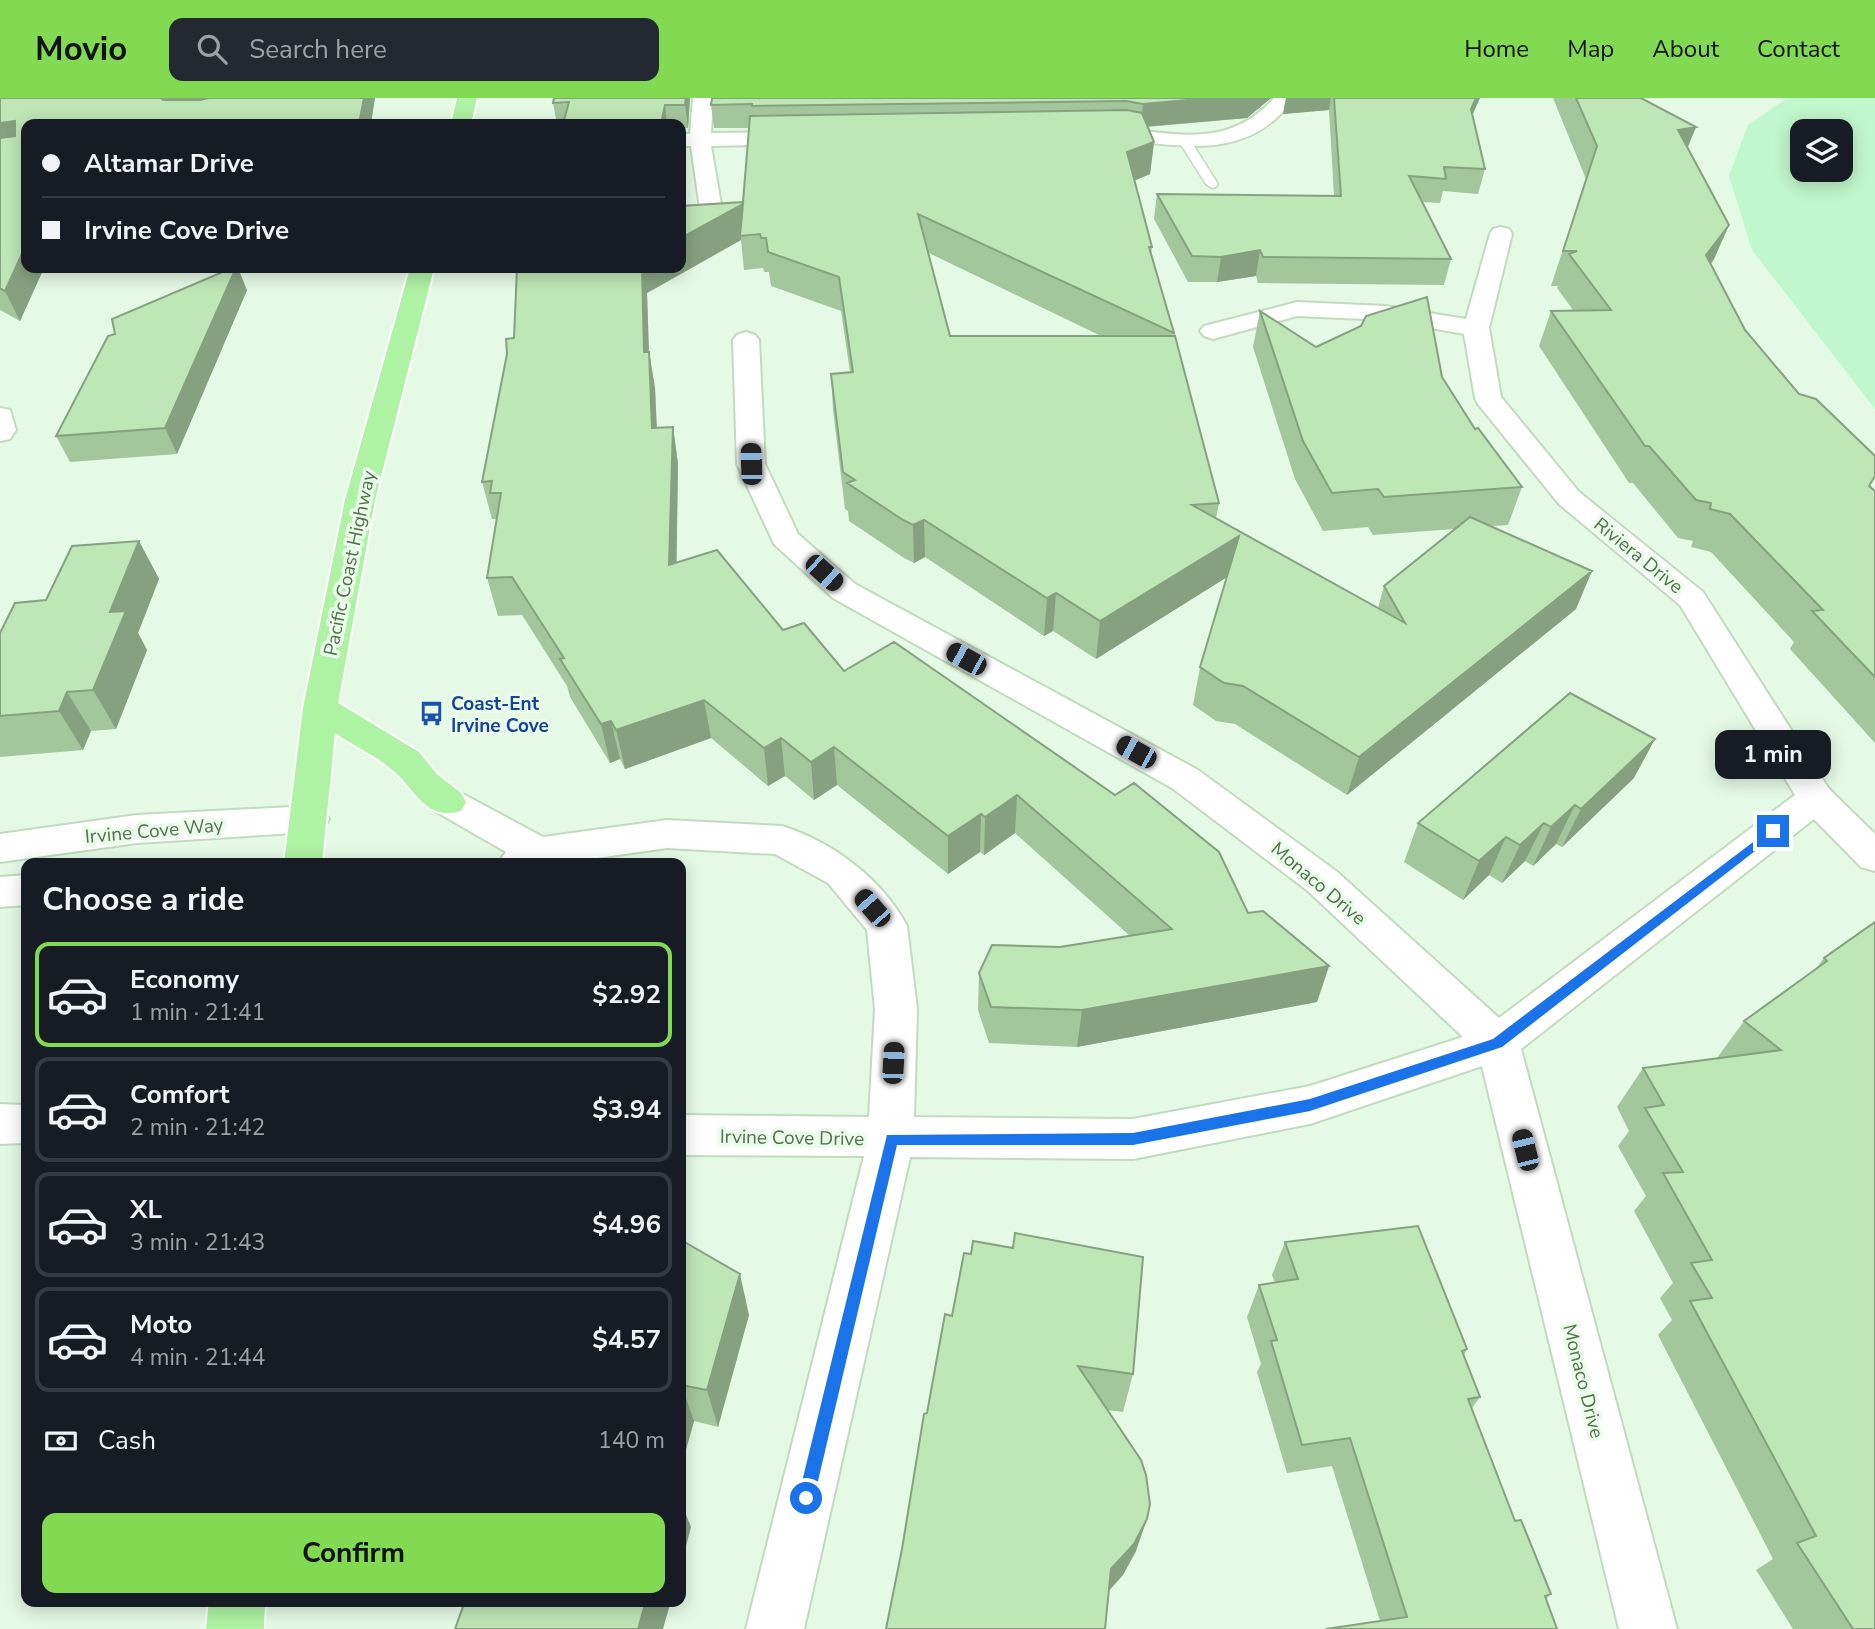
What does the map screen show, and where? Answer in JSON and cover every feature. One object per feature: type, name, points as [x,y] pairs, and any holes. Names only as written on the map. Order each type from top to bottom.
[{"type":"highway","points":[[462,119],[467,98]]},
{"type":"highway","name":"Pacific Coast Highway","points":[[304,858],[320,708],[360,500],[421,273]]},
{"type":"highway","points":[[320,708],[406,761],[424,783],[448,802]]},
{"type":"highway","points":[[235,1629],[237,1607]]},
{"type":"street","points":[[703,98],[691,140],[712,216]]},
{"type":"street","points":[[1083,134],[1124,133],[1185,143],[1230,136],[1260,124],[1284,98]]},
{"type":"street","points":[[691,140],[824,138]]},
{"type":"street","name":"Riviera Drive","points":[[1501,234],[1476,328],[1488,398],[1569,498],[1692,599],[1815,798],[1875,857]]},
{"type":"street","points":[[1213,331],[1297,309],[1386,313],[1476,328]]},
{"type":"street","name":"Monaco Drive","points":[[747,340],[751,464],[785,538],[844,591],[1185,779],[1322,881],[1497,1043],[1648,1629]]},
{"type":"street","points":[[0,416],[0,433]]},
{"type":"street","name":"Irvine Cove Drive","points":[[686,1135],[891,1139],[1133,1139],[1310,1105],[1497,1043],[1815,798]]},
{"type":"street","points":[[448,802],[527,857],[667,834],[782,840],[842,873],[887,926],[896,1009],[891,1139],[775,1629]]},
{"type":"street","name":"Irvine Cove Way","points":[[0,848],[138,829],[310,819]]},
{"type":"street","points":[[0,892],[21,890]]},
{"type":"street","points":[[0,1124],[21,1124]]},
{"type":"lane","points":[[1185,143],[1212,184]]},
{"type":"sand","points":[[1787,98],[1875,98],[1875,409],[1752,250],[1729,176],[1748,125]]},
{"type":"building","points":[[0,98],[364,98],[360,119],[21,119],[21,256],[5,291],[0,288],[0,138],[15,136],[15,121],[0,123]]},
{"type":"building","points":[[554,98],[686,98],[685,105],[665,105],[662,119],[564,119],[569,102],[553,103]]},
{"type":"building","points":[[712,98],[1210,98],[1143,104],[1126,101],[752,106],[711,105]]},
{"type":"building","points":[[1334,98],[1476,98],[1471,109],[1485,169],[1444,167],[1446,179],[1409,176],[1451,259],[1263,257],[1260,250],[1221,257],[1192,256],[1157,194],[1341,196]]},
{"type":"building","points":[[1576,98],[1641,98],[1696,127],[1678,130],[1729,225],[1706,255],[1745,330],[1799,394],[1816,399],[1875,456],[1875,476],[1869,486],[1875,491],[1875,677],[1812,611],[1823,610],[1730,514],[1710,509],[1711,503],[1696,500],[1649,446],[1645,446],[1551,311],[1611,310],[1569,254],[1577,251],[1563,251],[1597,146]]},
{"type":"building","points":[[1127,110],[1142,113],[1154,142],[1127,152],[1152,247],[1149,247],[1174,333],[918,214],[950,336],[1175,336],[1219,503],[1192,505],[1405,623],[1384,586],[1470,517],[1592,571],[1359,757],[1243,686],[1224,683],[1200,667],[1239,536],[1100,621],[1056,593],[1047,598],[924,520],[913,525],[847,483],[855,480],[843,472],[831,374],[853,372],[839,277],[768,252],[766,238],[761,238],[760,234],[740,236],[743,204],[686,235],[686,206],[743,202],[750,116]]},
{"type":"building","points":[[220,273],[234,273],[165,428],[56,436],[108,336],[115,334],[112,319]]},
{"type":"building","points":[[517,273],[642,273],[644,352],[649,352],[652,428],[673,427],[669,565],[717,550],[783,630],[804,623],[844,671],[894,642],[1115,795],[1134,783],[1219,852],[1248,913],[1263,911],[1329,966],[1082,1010],[991,1007],[979,973],[992,945],[1060,947],[1172,929],[1017,795],[985,817],[981,814],[948,836],[834,747],[811,762],[781,738],[764,748],[704,700],[616,730],[611,721],[601,724],[560,659],[564,658],[512,577],[487,578],[501,493],[490,493],[492,481],[482,482],[507,354],[506,339],[514,338]]},
{"type":"building","points":[[1427,297],[1442,377],[1475,429],[1478,428],[1522,487],[1384,497],[1378,489],[1332,493],[1303,441],[1260,311],[1316,347],[1361,326],[1366,316]]},
{"type":"building","points":[[139,541],[110,612],[126,611],[93,690],[67,692],[59,711],[0,716],[0,633],[15,603],[46,600],[72,546]]},
{"type":"building","points":[[1570,693],[1655,739],[1581,809],[1575,805],[1551,827],[1544,823],[1520,845],[1506,837],[1479,861],[1418,823]]},
{"type":"building","points":[[1875,922],[1875,1629],[1853,1629],[1797,1543],[1816,1536],[1690,1301],[1712,1298],[1691,1263],[1712,1260],[1663,1173],[1683,1172],[1645,1108],[1664,1105],[1643,1068],[1781,1050],[1744,1021],[1827,961],[1824,958]]},
{"type":"building","points":[[1418,1226],[1467,1349],[1462,1351],[1480,1397],[1468,1399],[1515,1521],[1521,1520],[1551,1594],[1545,1596],[1557,1629],[1326,1629],[1407,1617],[1350,1438],[1302,1445],[1271,1341],[1277,1340],[1259,1285],[1298,1279],[1285,1242]]},
{"type":"building","points":[[1015,1233],[1143,1257],[1133,1374],[1078,1366],[1141,1460],[1150,1504],[1147,1519],[1134,1544],[1111,1569],[1105,1629],[886,1629],[924,1414],[927,1413],[945,1314],[952,1316],[964,1253],[971,1254],[973,1241],[1013,1248]]},
{"type":"building","points":[[686,1243],[740,1274],[707,1390],[686,1386]]},
{"type":"building","points":[[463,1607],[644,1607],[638,1629],[455,1629]]},
{"type":"place","name":"Coast-Ent Irvine Cove","points":[[431,714]]},
{"type":"route","points":[[806,1498],[891,1139],[1133,1139],[1310,1105],[1497,1043],[1773,831]]}]
